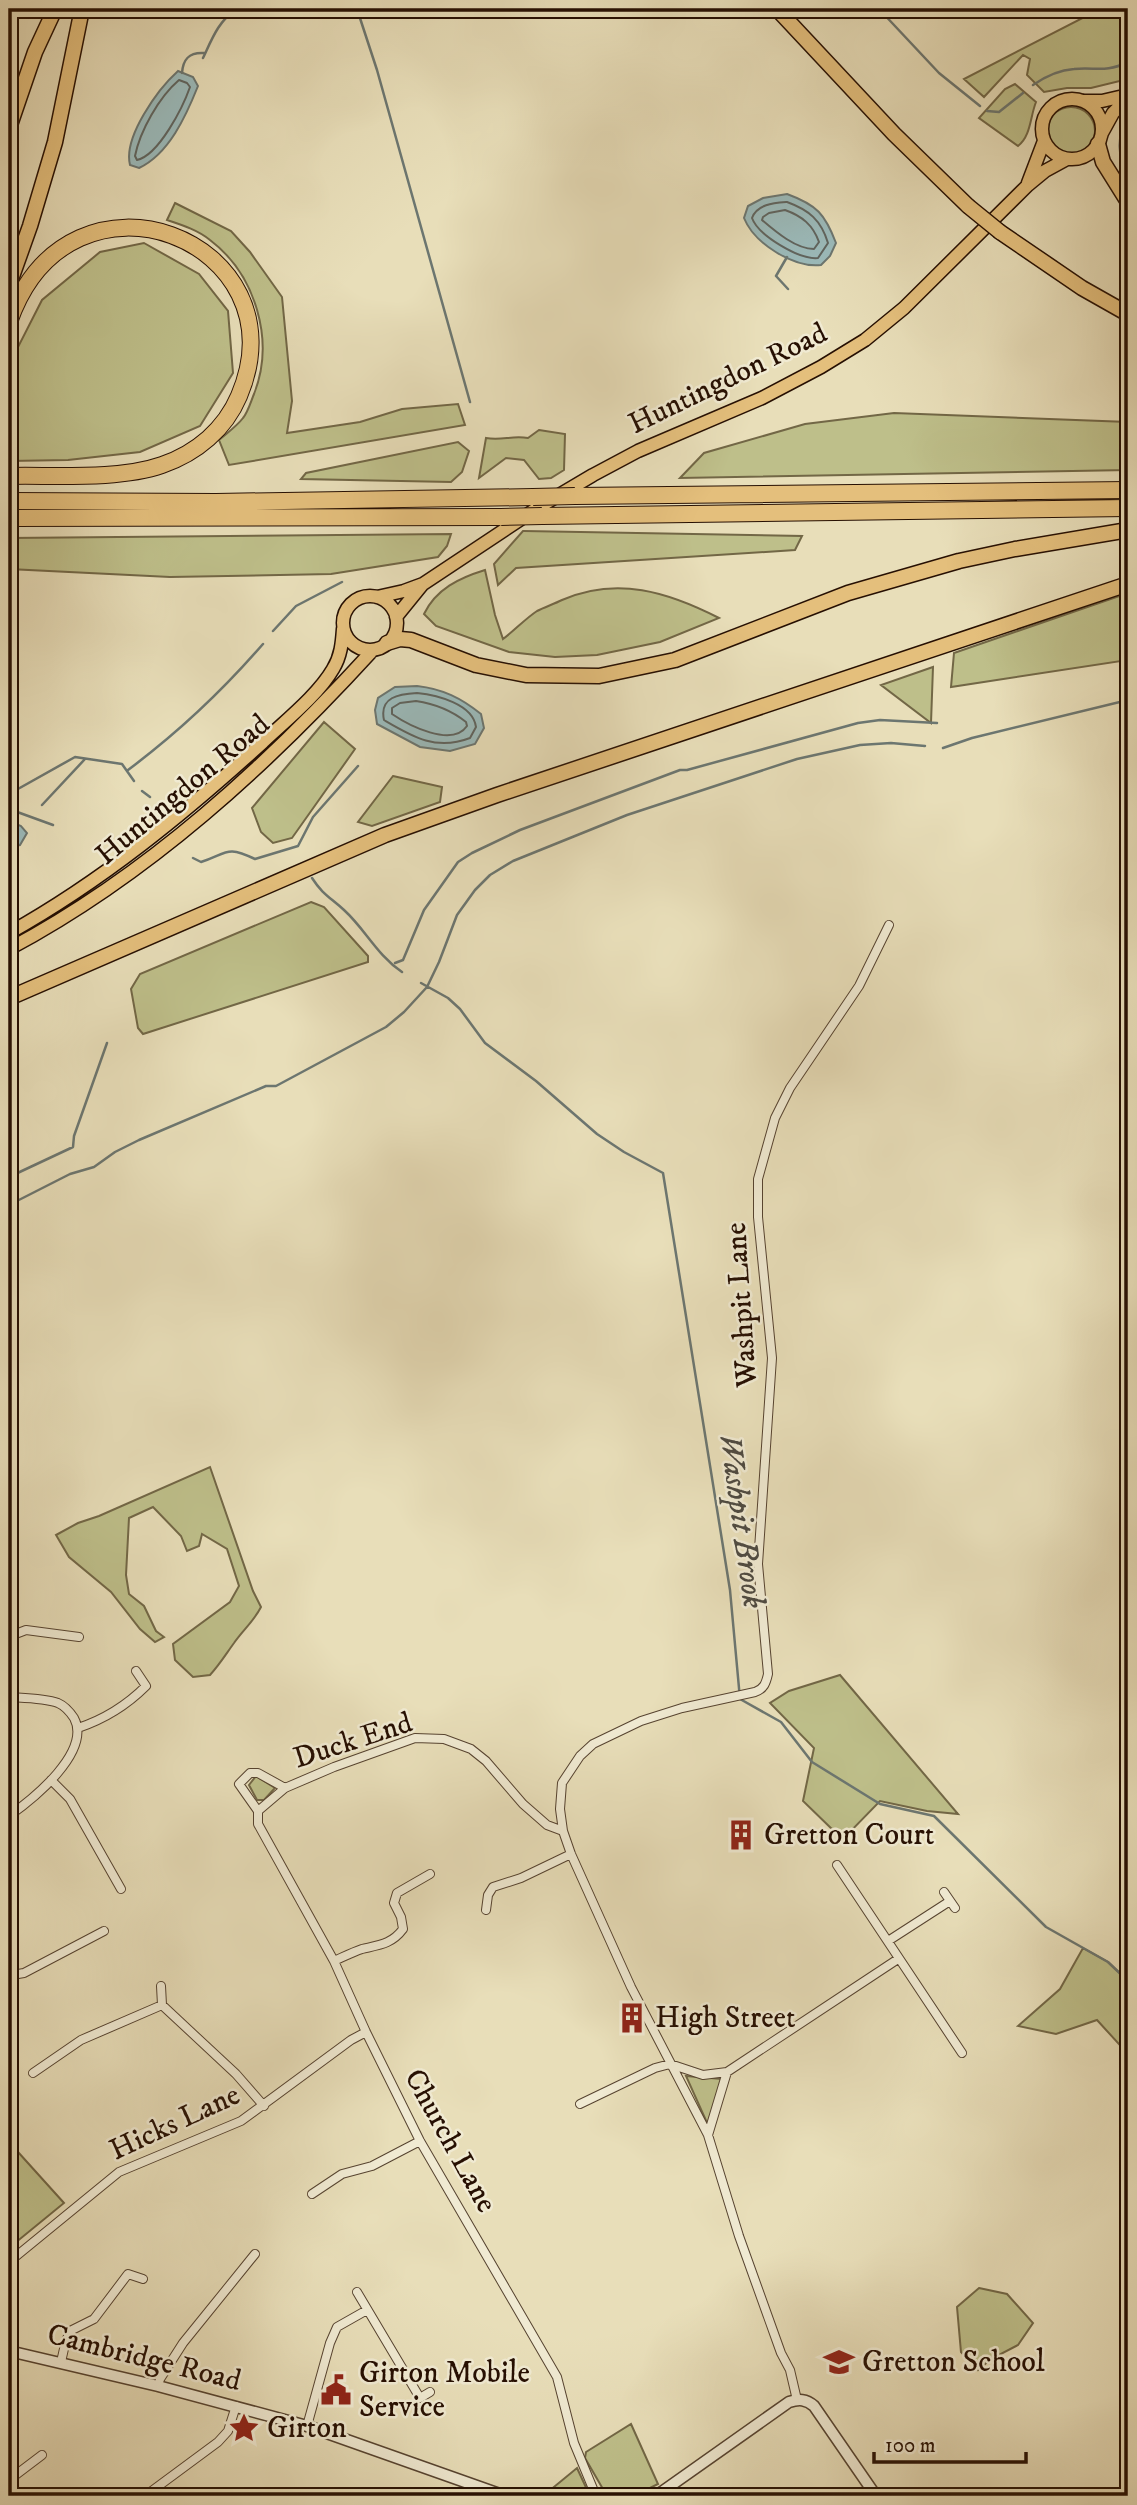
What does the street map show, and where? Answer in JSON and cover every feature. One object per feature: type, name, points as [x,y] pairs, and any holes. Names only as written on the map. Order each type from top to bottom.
[{"type":"highway","points":[[9,128],[35,52],[55,9]]},
{"type":"highway","points":[[9,285],[55,142],[82,9]]},
{"type":"highway","points":[[777,9],[894,134],[968,206],[1000,232],[1071,281],[1128,314]]},
{"type":"highway","points":[[1100,139],[1103,162],[1128,202]]},
{"type":"highway","points":[[9,322],[32,277],[62,248],[87,234],[126,226],[138,227],[184,239],[204,252],[221,268],[234,286],[245,310],[250,347],[248,371],[229,418],[210,438],[178,458],[143,470],[94,475],[9,476]]},
{"type":"highway","points":[[9,501],[216,502],[1128,490]]},
{"type":"highway","points":[[9,518],[501,517],[1128,508]]},
{"type":"highway","points":[[387,643],[400,639],[411,640],[477,665],[526,675],[598,676],[675,660],[848,593],[958,561],[1128,530]]},
{"type":"highway","points":[[9,998],[385,835],[1128,584]]},
{"type":"main road","points":[[1128,97],[1113,113],[1100,139],[1085,157],[1067,159],[1058,156],[1044,141],[1043,123],[1051,108],[1066,100],[1102,101],[1128,97]]},
{"type":"main road","points":[[1083,101],[1098,114],[1100,139]]},
{"type":"main road","name":"Huntingdon Road","points":[[1028,185],[1044,141]]},
{"type":"main road","name":"Huntingdon Road","points":[[377,597],[423,584],[539,507],[593,475],[638,451],[762,398],[865,340],[904,308],[1028,185],[1045,171],[1067,159]]},
{"type":"main road","name":"Huntingdon Road","points":[[396,617],[423,584]]},
{"type":"main road","points":[[368,596],[377,597],[389,604],[396,617],[395,632],[387,643],[373,650],[355,646],[343,629],[345,613],[351,603],[368,596]]},
{"type":"main road","name":"Huntingdon Road","points":[[9,933],[48,912],[98,879],[164,828],[233,769],[301,705],[332,670],[341,650],[343,629]]},
{"type":"main road","name":"Huntingdon Road","points":[[9,949],[85,904],[199,819],[279,746],[373,650]]},
{"type":"street","name":"Washpit Lane","points":[[563,1831],[560,1809],[562,1783],[580,1756],[593,1744],[641,1721],[682,1708],[746,1695],[762,1690],[766,1683],[768,1674],[758,1564],[772,1358],[758,1216],[758,1179],[775,1118],[790,1088],[859,986],[889,925]]},
{"type":"street","points":[[9,1649],[11,1633],[26,1630],[79,1637]]},
{"type":"street","points":[[78,1728],[100,1721],[118,1710],[146,1686],[136,1671]]},
{"type":"street","points":[[9,1697],[56,1702],[65,1707],[78,1728],[74,1748],[51,1780],[9,1816]]},
{"type":"street","name":"Duck End","points":[[258,1811],[285,1788],[334,1767],[415,1738],[444,1739],[471,1749],[486,1761],[523,1804],[547,1825],[563,1831]]},
{"type":"street","name":"Church Lane","points":[[285,1788],[258,1773],[250,1773],[239,1784],[258,1811],[258,1824],[334,1961],[420,2141],[557,2377],[574,2443],[596,2496]]},
{"type":"street","points":[[51,1780],[70,1799],[121,1889]]},
{"type":"street","points":[[563,1831],[631,1987],[708,2135],[738,2236],[781,2353],[790,2370],[797,2400]]},
{"type":"street","points":[[486,1910],[488,1895],[493,1887],[521,1878],[571,1854]]},
{"type":"street","points":[[837,1865],[962,2053]]},
{"type":"street","points":[[334,1961],[360,1950],[379,1947],[396,1938],[403,1929],[394,1903],[397,1893],[430,1874]]},
{"type":"street","points":[[888,1941],[953,1905],[944,1892]]},
{"type":"street","points":[[10,1975],[24,1973],[104,1931]]},
{"type":"street","points":[[580,2104],[655,2068],[670,2064],[704,2075],[726,2072],[898,1959]]},
{"type":"street","points":[[161,1986],[162,2005],[236,2074],[264,2106]]},
{"type":"street","points":[[33,2073],[81,2040],[162,2005]]},
{"type":"street","points":[[9,2017],[13,2026]]},
{"type":"street","name":"Hicks Lane","points":[[9,2262],[119,2172],[241,2121],[351,2040],[366,2032]]},
{"type":"street","points":[[708,2135],[726,2072]]},
{"type":"street","points":[[312,2194],[342,2174],[372,2166],[420,2141]]},
{"type":"street","points":[[158,2386],[183,2343],[256,2254]]},
{"type":"street","points":[[61,2362],[66,2340],[72,2330],[94,2319],[128,2274],[143,2279]]},
{"type":"street","points":[[357,2292],[420,2398],[430,2392]]},
{"type":"street","points":[[307,2426],[337,2327],[367,2310]]},
{"type":"street","name":"Cambridge Road","points":[[9,2351],[158,2386],[307,2426],[505,2496]]},
{"type":"street","points":[[656,2496],[789,2402],[805,2400],[814,2406],[876,2496]]},
{"type":"street","points":[[145,2496],[218,2442],[228,2431],[236,2406]]},
{"type":"street","points":[[9,2480],[42,2455]]},
{"type":"green space","points":[[1100,9],[1128,9],[1128,79],[1091,88],[1044,92],[1027,75],[1030,59],[1023,55],[984,97],[964,79]]},
{"type":"green space","points":[[1015,84],[1036,102],[1028,132],[1018,146],[979,118],[1005,89]]},
{"type":"green space","points":[[1071,107],[1088,114],[1095,131],[1088,148],[1071,155],[1054,148],[1047,131],[1054,114]]},
{"type":"green space","points":[[175,203],[231,231],[250,252],[282,297],[292,401],[287,433],[360,422],[402,409],[458,404],[465,425],[229,465],[219,440],[245,416],[260,374],[262,352],[257,310],[250,290],[226,254],[200,233],[167,220]]},
{"type":"green space","points":[[144,243],[199,274],[228,311],[233,373],[200,426],[140,452],[68,460],[9,461],[9,378],[18,347],[42,300],[100,252]]},
{"type":"green space","points":[[894,413],[1128,422],[1128,470],[680,478],[704,453],[805,424]]},
{"type":"green space","points":[[539,430],[565,434],[564,470],[551,478],[539,479],[524,460],[506,458],[479,478],[486,438],[528,438]]},
{"type":"green space","points":[[458,442],[469,451],[462,472],[451,482],[301,479],[306,473]]},
{"type":"green space","points":[[523,531],[802,536],[795,550],[516,568],[498,585],[494,564]]},
{"type":"green space","points":[[451,534],[447,546],[438,557],[331,574],[170,577],[9,569],[9,538]]},
{"type":"green space","points":[[485,570],[503,639],[537,611],[582,593],[603,589],[642,590],[681,601],[719,618],[660,642],[597,655],[555,657],[509,652],[436,626],[424,614],[442,591]]},
{"type":"green space","points":[[1128,593],[1128,660],[951,687],[954,653]]},
{"type":"green space","points":[[933,667],[931,723],[881,685]]},
{"type":"green space","points":[[324,722],[355,749],[292,838],[273,843],[261,832],[252,808]]},
{"type":"green space","points":[[393,776],[442,787],[440,802],[372,826],[358,822]]},
{"type":"green space","points":[[311,902],[324,907],[368,956],[368,962],[143,1034],[138,1028],[131,989],[140,974]]},
{"type":"green space","points":[[210,1467],[261,1607],[210,1675],[193,1677],[175,1660],[173,1644],[230,1602],[239,1586],[227,1549],[202,1534],[199,1546],[187,1551],[181,1536],[153,1507],[129,1518],[126,1575],[129,1594],[144,1606],[156,1631],[164,1637],[155,1642],[140,1629],[111,1592],[69,1557],[56,1535]]},
{"type":"green space","points":[[840,1675],[958,1814],[927,1811],[880,1801],[847,1835],[835,1832],[803,1801],[814,1748],[770,1703],[789,1691]]},
{"type":"green space","points":[[256,1776],[275,1788],[264,1800],[257,1800],[249,1785]]},
{"type":"green space","points":[[1083,1948],[1108,1962],[1128,1981],[1128,2054],[1097,2020],[1056,2034],[1018,2026],[1060,1989]]},
{"type":"green space","points":[[686,2076],[722,2079],[708,2125]]},
{"type":"green space","points":[[9,2142],[64,2203],[9,2248]]},
{"type":"green space","points":[[979,2288],[1007,2294],[1033,2323],[1018,2345],[991,2359],[978,2370],[961,2352],[957,2307]]},
{"type":"green space","points":[[631,2424],[658,2484],[634,2496],[607,2496],[585,2458],[586,2452]]},
{"type":"green space","points":[[577,2468],[590,2496],[543,2496]]},
{"type":"water","points":[[178,71],[193,77],[198,86],[182,121],[168,144],[150,162],[139,168],[130,165],[132,141],[144,114],[161,89]]},
{"type":"water","points":[[787,194],[806,202],[819,212],[832,233],[836,243],[830,256],[821,265],[799,262],[776,252],[756,236],[744,218],[748,206],[763,198]]},
{"type":"water","points":[[417,686],[451,695],[481,714],[484,728],[475,744],[450,751],[420,747],[377,724],[375,710],[378,698],[395,687]]},
{"type":"water","points":[[9,821],[21,826],[27,833],[20,845],[9,847]]},
{"type":"waterway","points":[[203,58],[220,25],[236,9]]},
{"type":"waterway","points":[[357,9],[377,70],[470,402]]},
{"type":"waterway","points":[[879,9],[939,73],[980,106]]},
{"type":"waterway","points":[[182,73],[188,57],[204,53]]},
{"type":"waterway","points":[[1033,85],[1047,76],[1063,71],[1107,69],[1128,62]]},
{"type":"waterway","points":[[987,111],[999,112],[1023,93]]},
{"type":"waterway","points":[[1128,118],[1120,139],[1122,162],[1128,176]]},
{"type":"waterway","points":[[787,257],[776,276],[788,289]]},
{"type":"waterway","points":[[273,631],[296,606],[342,582]]},
{"type":"waterway","points":[[128,770],[198,711],[263,644]]},
{"type":"waterway","points":[[943,748],[972,738],[1128,700]]},
{"type":"waterway","points":[[395,963],[403,960],[424,910],[458,862],[520,830],[680,770],[858,723],[880,720],[937,723]]},
{"type":"waterway","points":[[9,1205],[70,1174],[94,1167],[139,1140],[266,1086],[276,1086],[386,1027],[427,987],[457,915],[475,890],[490,875],[513,861],[627,815],[797,759],[860,745],[891,743],[925,746]]},
{"type":"waterway","name":"Washpit Brook","points":[[9,794],[75,757],[122,764],[134,781]]},
{"type":"waterway","points":[[42,805],[85,759]]},
{"type":"waterway","name":"Washpit Brook","points":[[193,858],[201,862],[232,851],[255,859],[298,846],[313,817],[358,766]]},
{"type":"waterway","name":"Washpit Brook","points":[[142,791],[150,797]]},
{"type":"waterway","points":[[9,809],[53,825]]},
{"type":"waterway","name":"Washpit Brook","points":[[312,878],[323,892],[351,917],[385,958],[402,972]]},
{"type":"waterway","name":"Washpit Brook","points":[[421,983],[448,998],[460,1009],[485,1043],[536,1081],[597,1134],[663,1173],[730,1590],[740,1699],[781,1722],[812,1762],[880,1804],[934,1816],[1046,1927],[1108,1962],[1128,1981]]},
{"type":"waterway","points":[[9,1177],[73,1147],[74,1136],[107,1043]]},
{"type":"place","name":"Gretton Court","points":[[741,1835]]},
{"type":"place","name":"High Street","points":[[632,2018]]},
{"type":"place","name":"Gretton School","points":[[839,2362]]},
{"type":"place","name":"Girton Mobile Service","points":[[336,2390]]},
{"type":"place","name":"Girton","points":[[244,2428]]}]
